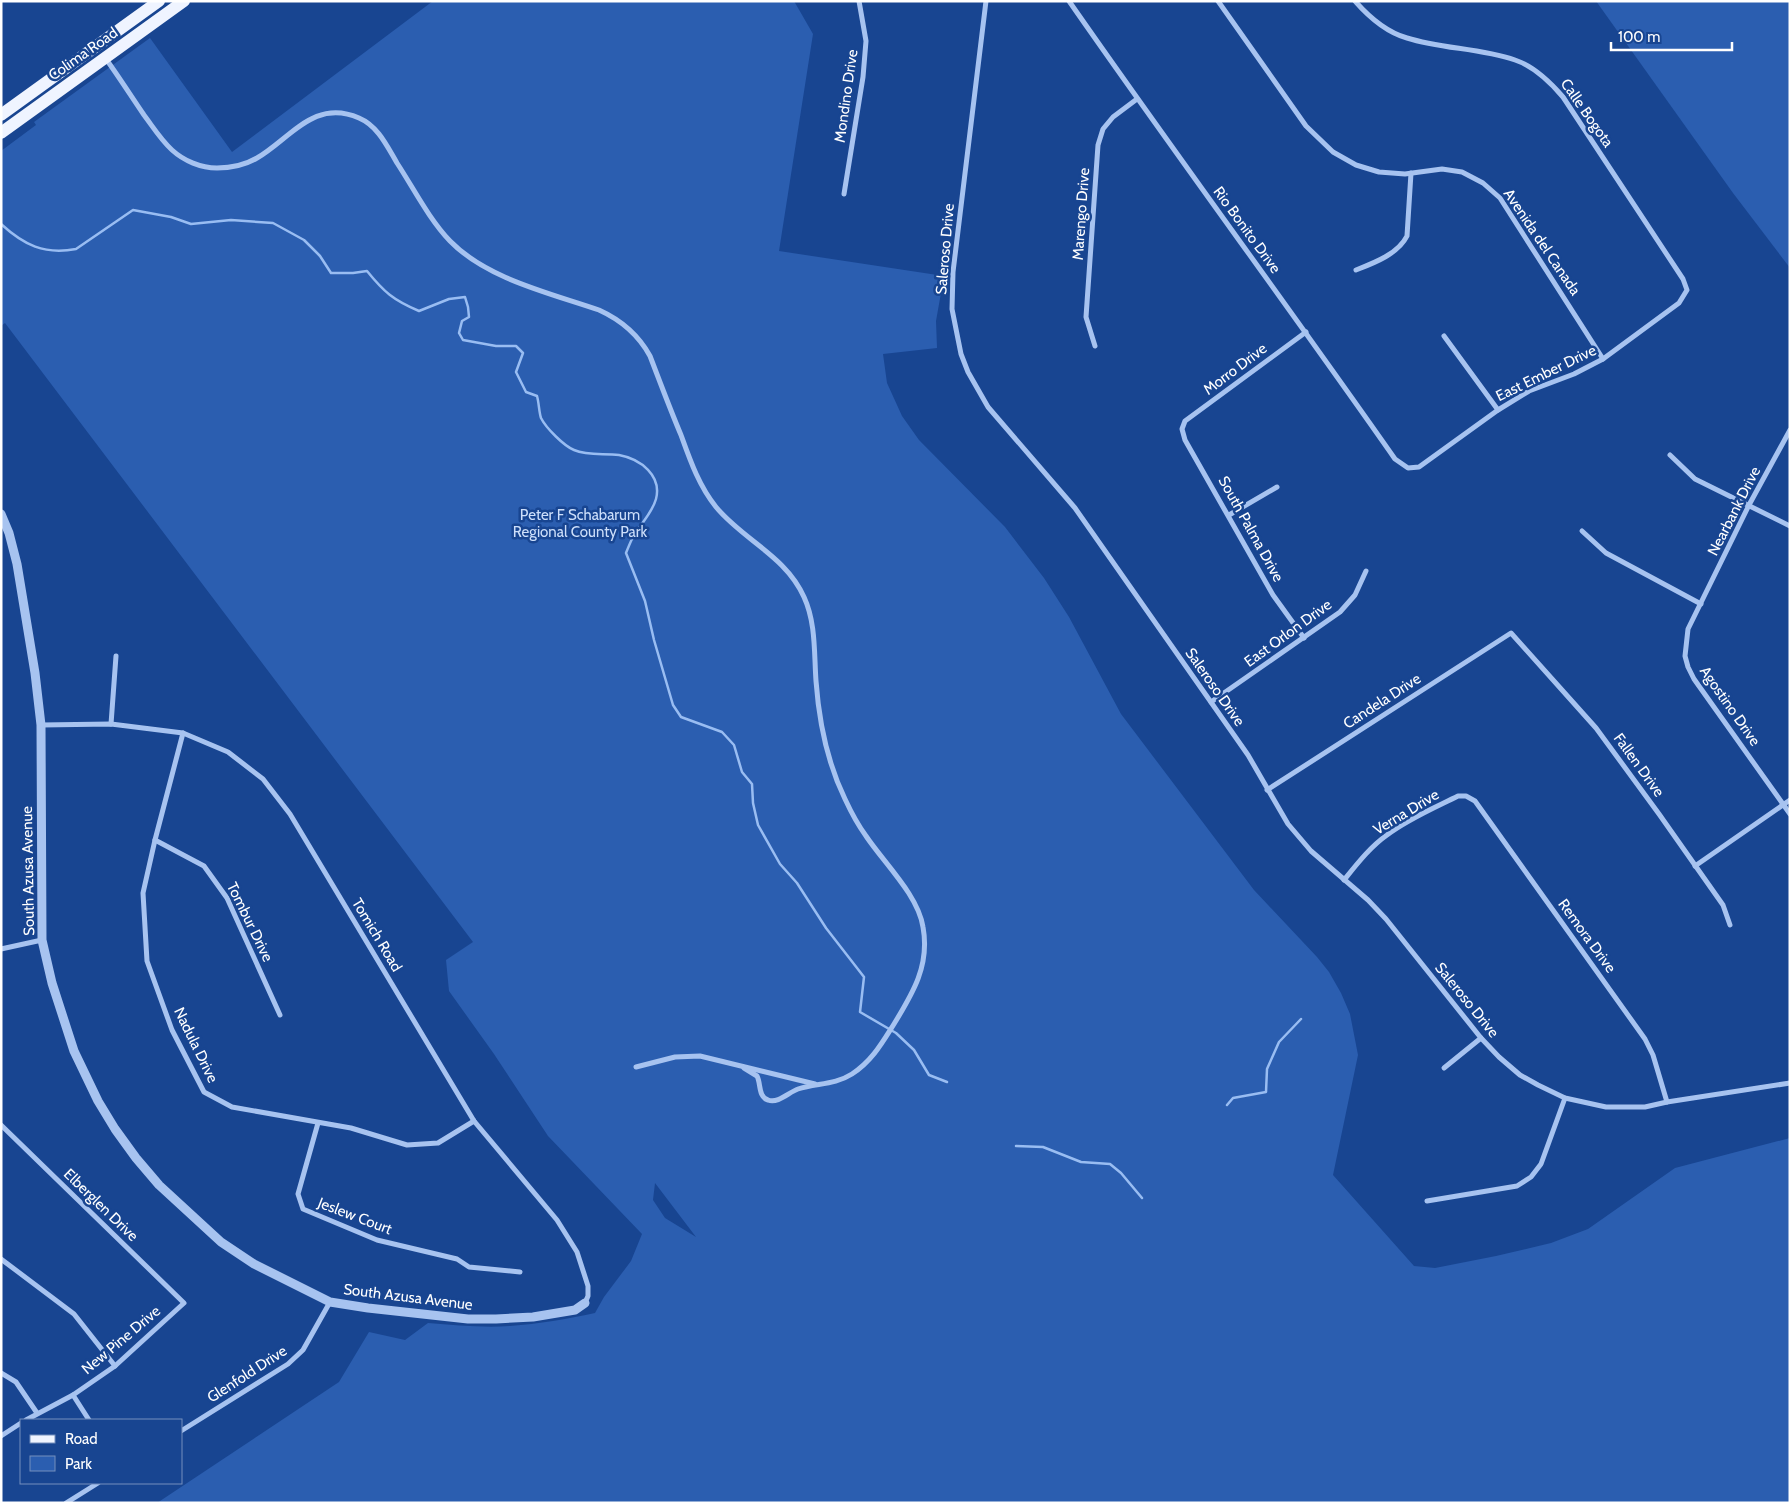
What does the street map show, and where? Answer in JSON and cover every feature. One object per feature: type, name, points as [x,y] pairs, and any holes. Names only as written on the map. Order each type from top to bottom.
[{"type":"main road","name":"Colima Road","points":[[1,115],[159,1]]},
{"type":"main road","name":"Colima Road","points":[[1,133],[184,1]]},
{"type":"street","name":"Mondino Drive","points":[[844,194],[863,77],[866,41],[859,1]]},
{"type":"street","name":"Saleroso Drive","points":[[986,1],[953,272],[952,309],[961,354],[968,372],[988,407],[1075,508],[1248,755],[1288,824],[1300,840],[1368,900],[1386,919],[1481,1038],[1499,1057],[1520,1075],[1538,1085],[1565,1098],[1606,1107],[1646,1107],[1790,1083]]},
{"type":"street","name":"Rio Bonito Drive","points":[[1070,1],[1137,99],[1306,332],[1395,459],[1408,468]]},
{"type":"street","name":"Avenida del Canada","points":[[1218,1],[1306,126],[1333,152],[1356,165],[1379,172],[1411,173],[1442,169],[1462,172],[1483,183],[1500,198],[1603,359]]},
{"type":"street","name":"Calle Bogota","points":[[1355,1],[1368,16],[1386,29],[1406,38],[1517,60],[1549,81],[1563,97],[1683,279],[1687,290]]},
{"type":"street","points":[[106,58],[167,145],[184,159],[208,168],[234,167],[250,162],[264,154],[301,125],[321,114],[344,114],[360,118],[374,128],[437,225],[464,254],[480,265],[504,276],[613,316],[631,330],[650,356],[694,469],[704,489],[717,508],[731,523],[783,565],[797,584],[808,607],[813,635],[821,723],[836,778],[858,823],[910,897],[923,926],[925,949],[921,974],[912,995],[874,1056],[851,1075],[840,1080],[799,1088],[780,1099],[768,1100],[760,1092],[760,1082],[757,1076],[744,1068],[708,1058],[692,1056],[675,1057],[636,1067]]},
{"type":"street","name":"Marengo Drive","points":[[1095,346],[1086,317],[1098,145],[1102,129],[1112,117],[1137,99]]},
{"type":"street","points":[[1356,270],[1377,262],[1404,242],[1407,236],[1411,173]]},
{"type":"street","name":"East Ember Drive","points":[[1408,468],[1420,467],[1498,410],[1529,391],[1574,374],[1603,359],[1679,303],[1687,290]]},
{"type":"street","name":"Morro Drive","points":[[1182,428],[1185,421],[1306,332]]},
{"type":"street","points":[[1444,336],[1498,410]]},
{"type":"street","name":"South Palma Drive","points":[[1182,428],[1185,440],[1273,595],[1304,638]]},
{"type":"street","name":"Nearbank Drive","points":[[1701,604],[1749,505],[1790,430]]},
{"type":"street","points":[[1670,455],[1695,479],[1790,526]]},
{"type":"street","points":[[1229,515],[1277,487]]},
{"type":"street","name":"South Azusa Avenue","points":[[1,514],[9,533],[16,564],[35,673],[41,725],[42,940],[52,983],[74,1051],[98,1101],[136,1158],[159,1185],[221,1242],[254,1264],[330,1302],[368,1308],[477,1319],[533,1316],[575,1310],[585,1303]]},
{"type":"street","points":[[1582,530],[1606,553],[1701,604]]},
{"type":"street","name":"East Orlon Drive","points":[[1211,702],[1340,612],[1355,595],[1366,571]]},
{"type":"street","name":"Agostino Drive","points":[[1701,604],[1686,636],[1685,656],[1688,667],[1694,679],[1790,814]]},
{"type":"street","name":"Candela Drive","points":[[1267,790],[1511,633]]},
{"type":"street","name":"Fallen Drive","points":[[1511,633],[1596,728],[1723,905],[1730,924]]},
{"type":"street","points":[[111,724],[116,656]]},
{"type":"street","name":"Tomich Road","points":[[41,725],[111,724],[183,733],[228,752],[263,779],[290,814],[474,1122],[556,1220],[578,1252],[588,1286],[588,1296],[585,1303]]},
{"type":"street","name":"Nadula Drive","points":[[183,733],[154,840],[143,893],[147,961],[172,1030],[204,1092],[232,1107],[351,1128],[407,1145],[438,1143],[474,1122]]},
{"type":"street","name":"Verna Drive","points":[[1344,880],[1371,848],[1386,835],[1458,796],[1466,796]]},
{"type":"street","name":"Remora Drive","points":[[1466,796],[1475,800],[1645,1039],[1653,1055],[1667,1102]]},
{"type":"street","points":[[1695,866],[1790,800]]},
{"type":"street","name":"Tombur Drive","points":[[154,840],[204,866],[227,898],[280,1015]]},
{"type":"street","points":[[1,949],[42,940]]},
{"type":"street","points":[[1444,1068],[1481,1038]]},
{"type":"street","points":[[744,1068],[750,1067],[818,1085]]},
{"type":"street","points":[[1427,1201],[1517,1186],[1531,1177],[1541,1164],[1565,1098]]},
{"type":"street","name":"Jeslew Court","points":[[318,1123],[298,1194],[303,1210],[377,1240],[457,1259],[469,1267],[520,1272]]},
{"type":"street","name":"Elberglen Drive","points":[[1,1125],[184,1303]]},
{"type":"street","points":[[1,1259],[74,1314],[115,1366]]},
{"type":"street","name":"Glenfold Drive","points":[[182,1429],[288,1364],[303,1350],[330,1302]]},
{"type":"street","name":"New Pine Drive","points":[[28,1419],[73,1395],[115,1366],[184,1303]]},
{"type":"street","points":[[1,1373],[16,1382],[37,1413]]},
{"type":"street","points":[[73,1395],[87,1419]]},
{"type":"street","points":[[1,1436],[20,1424]]},
{"type":"street","points":[[66,1503],[96,1484]]},
{"type":"green space","name":"Peter F Schabarum Regional County Park","points":[[433,1],[794,1],[813,34],[779,251],[944,276],[936,321],[937,348],[883,354],[887,383],[902,416],[919,440],[1005,527],[1044,578],[1069,617],[1121,714],[1254,890],[1317,957],[1329,972],[1341,993],[1350,1014],[1358,1055],[1333,1175],[1414,1266],[1435,1268],[1551,1243],[1588,1229],[1675,1168],[1790,1138],[1790,1503],[157,1503],[339,1382],[369,1332],[405,1340],[428,1323],[500,1327],[553,1321],[595,1313],[604,1297],[631,1261],[642,1234],[548,1136],[494,1054],[449,991],[446,960],[473,942],[5,323],[1,326],[1,151],[36,125],[34,122],[150,38],[232,152]],"holes":[[[655,1183],[696,1237],[665,1218],[653,1200]]]},
{"type":"green space","points":[[1596,1],[1790,1],[1790,268],[1733,193]]},
{"type":"waterway","points":[[1,224],[18,238],[35,247],[65,251],[76,249],[133,210],[171,217],[191,224],[231,220],[273,223],[304,240],[320,256],[331,273],[367,271],[390,295],[419,311],[449,299],[465,297],[469,317],[462,321],[459,333],[463,340],[496,346],[516,346],[523,353],[516,372],[526,392],[537,396],[541,418],[547,427],[565,445],[579,452],[627,457],[642,465],[653,476],[656,483],[656,499],[626,553],[645,601],[673,705],[681,717],[722,732],[734,745],[742,772],[752,784],[753,803],[758,825],[780,864],[797,883],[826,928],[864,977],[860,1012],[896,1033],[914,1050],[929,1075],[947,1082]]},
{"type":"waterway","points":[[1227,1105],[1233,1098],[1266,1092],[1267,1069],[1279,1042],[1301,1019]]},
{"type":"waterway","points":[[1016,1146],[1043,1147],[1081,1162],[1110,1164],[1121,1173],[1142,1198]]}]
